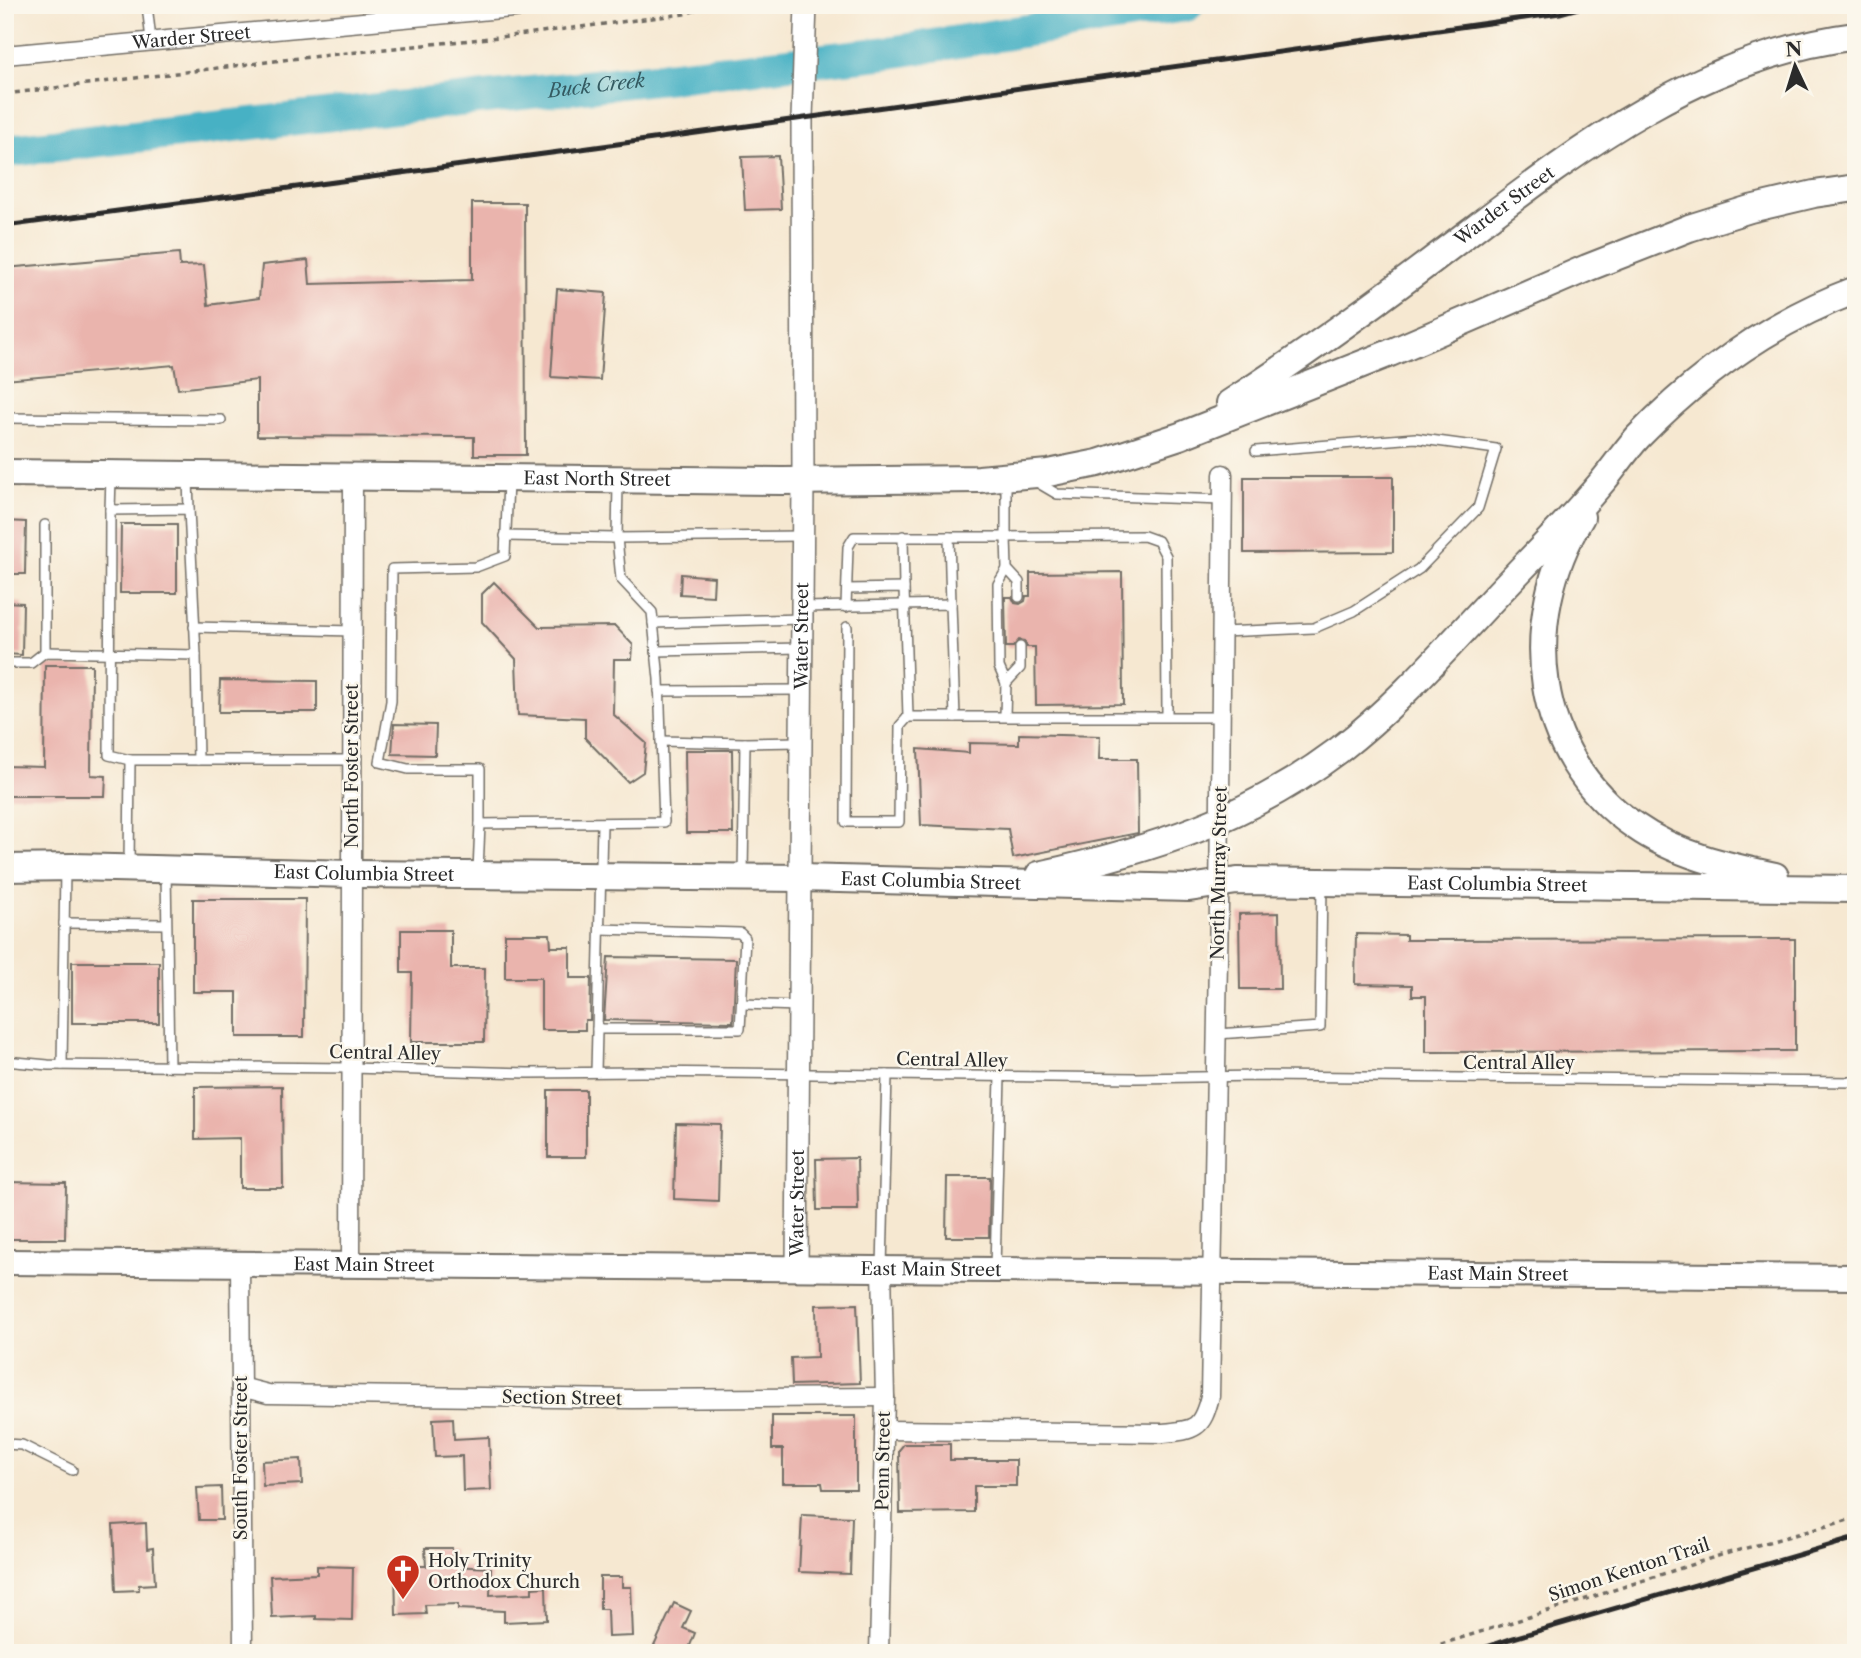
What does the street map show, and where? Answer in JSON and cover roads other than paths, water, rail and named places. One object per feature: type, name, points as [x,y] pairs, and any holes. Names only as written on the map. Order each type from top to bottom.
[{"type":"main road","name":"Warder Street","points":[[1180,436],[1346,325],[1600,135],[1697,82],[1749,61],[1801,46],[1856,36]]},
{"type":"main road","points":[[1180,436],[1390,353],[1587,268],[1689,228],[1750,209],[1814,194],[1856,188]]},
{"type":"main road","points":[[1000,884],[1092,863],[1174,839],[1220,821],[1292,783],[1339,750],[1423,674],[1603,481],[1637,438],[1677,399],[1713,369],[1756,339],[1806,312],[1856,290]]},
{"type":"main road","name":"East North Street","points":[[5,473],[803,481],[1016,477],[1098,463],[1180,436]]},
{"type":"main road","points":[[1603,481],[1566,544],[1545,613],[1542,647],[1545,683],[1561,740],[1575,765],[1593,789],[1615,811],[1664,843],[1733,867],[1847,889]]},
{"type":"main road","name":"East Columbia Street","points":[[5,868],[800,878],[1189,888],[1220,882],[1322,882],[1847,889]]},
{"type":"main road","name":"East Main Street","points":[[5,1262],[1856,1277]]},
{"type":"street","name":"Warder Street","points":[[5,55],[545,5]]},
{"type":"street","name":"Water Street","points":[[797,1268],[803,536],[803,97],[806,5]]},
{"type":"street","name":"North Murray Street","points":[[889,1430],[1176,1432],[1188,1431],[1198,1426],[1205,1416],[1210,1396],[1217,1077],[1223,474]]},
{"type":"street","name":"North Foster Street","points":[[351,1265],[353,478]]},
{"type":"street","name":"South Foster Street","points":[[240,1264],[243,1653]]},
{"type":"street","name":"Penn Street","points":[[879,1653],[889,1430],[884,1397],[883,1269]]},
{"type":"street","name":"Section Street","points":[[241,1387],[268,1394],[632,1399],[884,1397]]},
{"type":"lane","points":[[147,5],[151,40]]},
{"type":"lane","points":[[5,418],[221,420]]},
{"type":"lane","points":[[1222,632],[1314,628],[1354,611],[1419,569],[1478,508],[1496,450],[1415,438],[1255,451]]},
{"type":"lane","points":[[111,475],[109,755],[130,760],[352,760]]},
{"type":"lane","points":[[188,476],[198,760]]},
{"type":"lane","points":[[1005,715],[1006,683],[999,667],[998,584],[1007,569],[1006,537],[1016,477],[1056,494],[1222,500]]},
{"type":"lane","points":[[478,875],[480,769],[408,769],[380,762],[391,701],[391,569],[476,567],[505,556],[508,479]]},
{"type":"lane","points":[[480,824],[664,822],[659,691],[652,612],[621,579],[617,538],[618,480]]},
{"type":"lane","points":[[110,510],[189,509]]},
{"type":"lane","points":[[45,525],[46,652]]},
{"type":"lane","points":[[505,537],[803,536]]},
{"type":"lane","points":[[847,627],[846,822],[899,822],[900,726],[908,717],[903,536]]},
{"type":"lane","points":[[846,607],[848,547],[853,537],[1144,536],[1158,541],[1166,556],[1167,716]]},
{"type":"lane","points":[[949,537],[956,717]]},
{"type":"lane","points":[[1007,569],[1019,582],[1019,597]]},
{"type":"lane","points":[[847,589],[904,588]]},
{"type":"lane","points":[[653,623],[802,613],[846,607],[951,604]]},
{"type":"lane","points":[[194,627],[352,631]]},
{"type":"lane","points":[[1006,683],[1020,668],[1020,647]]},
{"type":"lane","points":[[656,651],[802,648]]},
{"type":"lane","points":[[5,663],[31,663],[46,652],[196,655]]},
{"type":"lane","points":[[659,691],[801,690]]},
{"type":"lane","points":[[908,717],[1221,717]]},
{"type":"lane","points":[[661,741],[801,741]]},
{"type":"lane","points":[[743,878],[745,743]]},
{"type":"lane","points":[[129,868],[130,760]]},
{"type":"lane","points":[[596,1072],[602,824]]},
{"type":"lane","points":[[62,1065],[65,867]]},
{"type":"lane","points":[[166,869],[169,1066]]},
{"type":"lane","points":[[1217,1034],[1320,1027],[1322,882]]},
{"type":"lane","points":[[64,923],[166,924]]},
{"type":"lane","points":[[597,1029],[736,1030],[741,1026],[745,938],[740,933],[600,929]]},
{"type":"lane","points":[[743,1004],[798,1006]]},
{"type":"lane","name":"Central Alley","points":[[5,1061],[48,1065],[528,1073],[1856,1082]]},
{"type":"lane","points":[[883,1269],[887,1074]]},
{"type":"lane","points":[[995,1270],[1000,1076]]},
{"type":"lane","points":[[5,1444],[22,1445],[72,1470]]},
{"type":"waterway","name":"Buck Creek","points":[[5,151],[893,52],[1187,5]]},
{"type":"railway","points":[[5,226],[1560,13],[1589,5]]},
{"type":"railway","points":[[1469,1653],[1856,1538]]},
{"type":"place","name":"Holy Trinity Orthodox Church","points":[[403,1601]]}]
